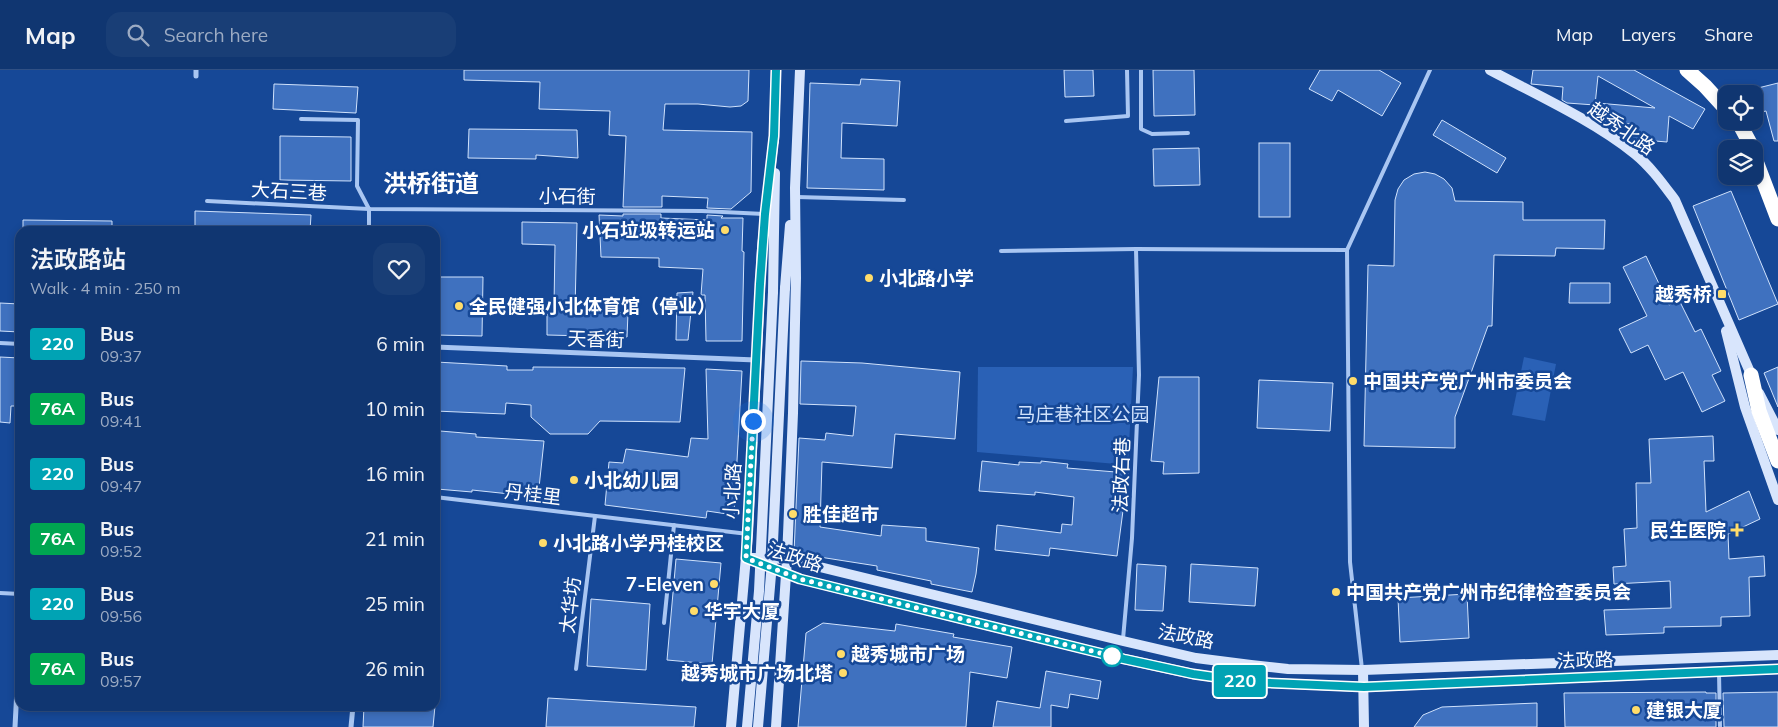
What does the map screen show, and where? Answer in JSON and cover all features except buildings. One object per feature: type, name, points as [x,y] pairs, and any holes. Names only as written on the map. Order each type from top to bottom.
[{"type":"highway","points":[[1687,70],[1718,100]]},
{"type":"highway","points":[[1693,70],[1718,97]]},
{"type":"highway","points":[[1763,174],[1778,209]]},
{"type":"highway","points":[[1763,180],[1778,219]]},
{"type":"highway","points":[[1751,375],[1759,411],[1778,462]]},
{"type":"street","name":"小北路","points":[[747,727],[760,581],[773,292],[776,195],[774,136],[776,70]]},
{"type":"street","points":[[776,727],[787,559],[795,325],[795,192],[800,70]]},
{"type":"street","name":"越秀北路","points":[[1490,70],[1605,134],[1636,154],[1658,176],[1675,200],[1720,306],[1778,430]]},
{"type":"street","name":"小北路","points":[[731,727],[748,534],[765,214],[774,136]]},
{"type":"street","points":[[758,727],[772,555],[784,288],[790,221],[795,192]]},
{"type":"street","name":"越秀北路","points":[[1720,306],[1745,407],[1778,500]]},
{"type":"street","name":"天香街","points":[[440,347],[756,360]]},
{"type":"street","points":[[750,490],[758,505],[765,509],[779,506],[789,496]]},
{"type":"street","name":"法政路","points":[[746,558],[787,559],[1196,658],[1288,669],[1363,670],[1778,655]]},
{"type":"street","name":"法政路","points":[[746,558],[786,575],[1193,674],[1249,682],[1364,687],[1778,669]]},
{"type":"street","points":[[1363,670],[1364,727]]},
{"type":"street","points":[[15,727],[16,711]]},
{"type":"street","points":[[351,727],[352,711]]},
{"type":"lane","points":[[1066,121],[1128,116],[1127,70]]},
{"type":"lane","points":[[1141,70],[1141,128],[1152,134],[1188,133]]},
{"type":"lane","points":[[1363,670],[1350,562],[1347,250],[1430,70]]},
{"type":"lane","points":[[301,119],[358,120],[357,186],[370,208],[369,226]]},
{"type":"lane","points":[[795,192],[904,200]]},
{"type":"lane","name":"大石三巷","points":[[207,201],[370,208]]},
{"type":"lane","name":"小石街","points":[[370,208],[702,211],[765,214]]},
{"type":"lane","points":[[1001,251],[1136,249],[1347,250]]},
{"type":"lane","name":"法政右巷","points":[[1123,641],[1132,538],[1139,375],[1136,249]]},
{"type":"lane","points":[[0,344],[15,344]]},
{"type":"lane","name":"丹桂里","points":[[440,498],[748,534]]},
{"type":"lane","name":"太华坊","points":[[576,669],[594,516]]},
{"type":"lane","points":[[664,623],[674,525]]},
{"type":"lane","points":[[0,593],[15,594]]},
{"type":"lane","points":[[1719,672],[1720,727]]},
{"type":"green space","points":[[1524,357],[1556,364],[1545,421],[1512,415]]},
{"type":"green space","name":"马庄巷社区公园","points":[[978,367],[1133,367],[1128,465],[977,452]]},
{"type":"bus line","name":"220","points":[[776,70],[774,136],[762,248],[746,558],[800,579],[1124,659],[1193,674],[1249,682],[1364,687],[1778,669]]},
{"type":"place","name":"小石垃圾转运站","points":[[725,230]]},
{"type":"place","name":"小北路小学","points":[[869,278]]},
{"type":"place","name":"越秀桥","points":[[1722,294]]},
{"type":"place","name":"全民健强小北体育馆（停业）","points":[[459,306]]},
{"type":"place","name":"中国共产党广州市委员会","points":[[1353,381]]},
{"type":"place","name":"小北幼儿园","points":[[574,480]]},
{"type":"place","name":"胜佳超市","points":[[793,514]]},
{"type":"place","name":"民生医院","points":[[1737,530]]},
{"type":"place","name":"小北路小学丹桂校区","points":[[543,543]]},
{"type":"place","name":"7-Eleven","points":[[714,584]]},
{"type":"place","name":"中国共产党广州市纪律检查委员会","points":[[1336,592]]},
{"type":"place","name":"华宇大厦","points":[[694,611]]},
{"type":"place","name":"越秀城市广场","points":[[841,654]]},
{"type":"place","name":"越秀城市广场北塔","points":[[843,673]]},
{"type":"place","name":"建银大厦","points":[[1636,710]]},
{"type":"district","name":"洪桥街道","points":[[431,183]]},
{"type":"route","points":[[753,421],[746,558],[800,579],[1112,656]]}]
